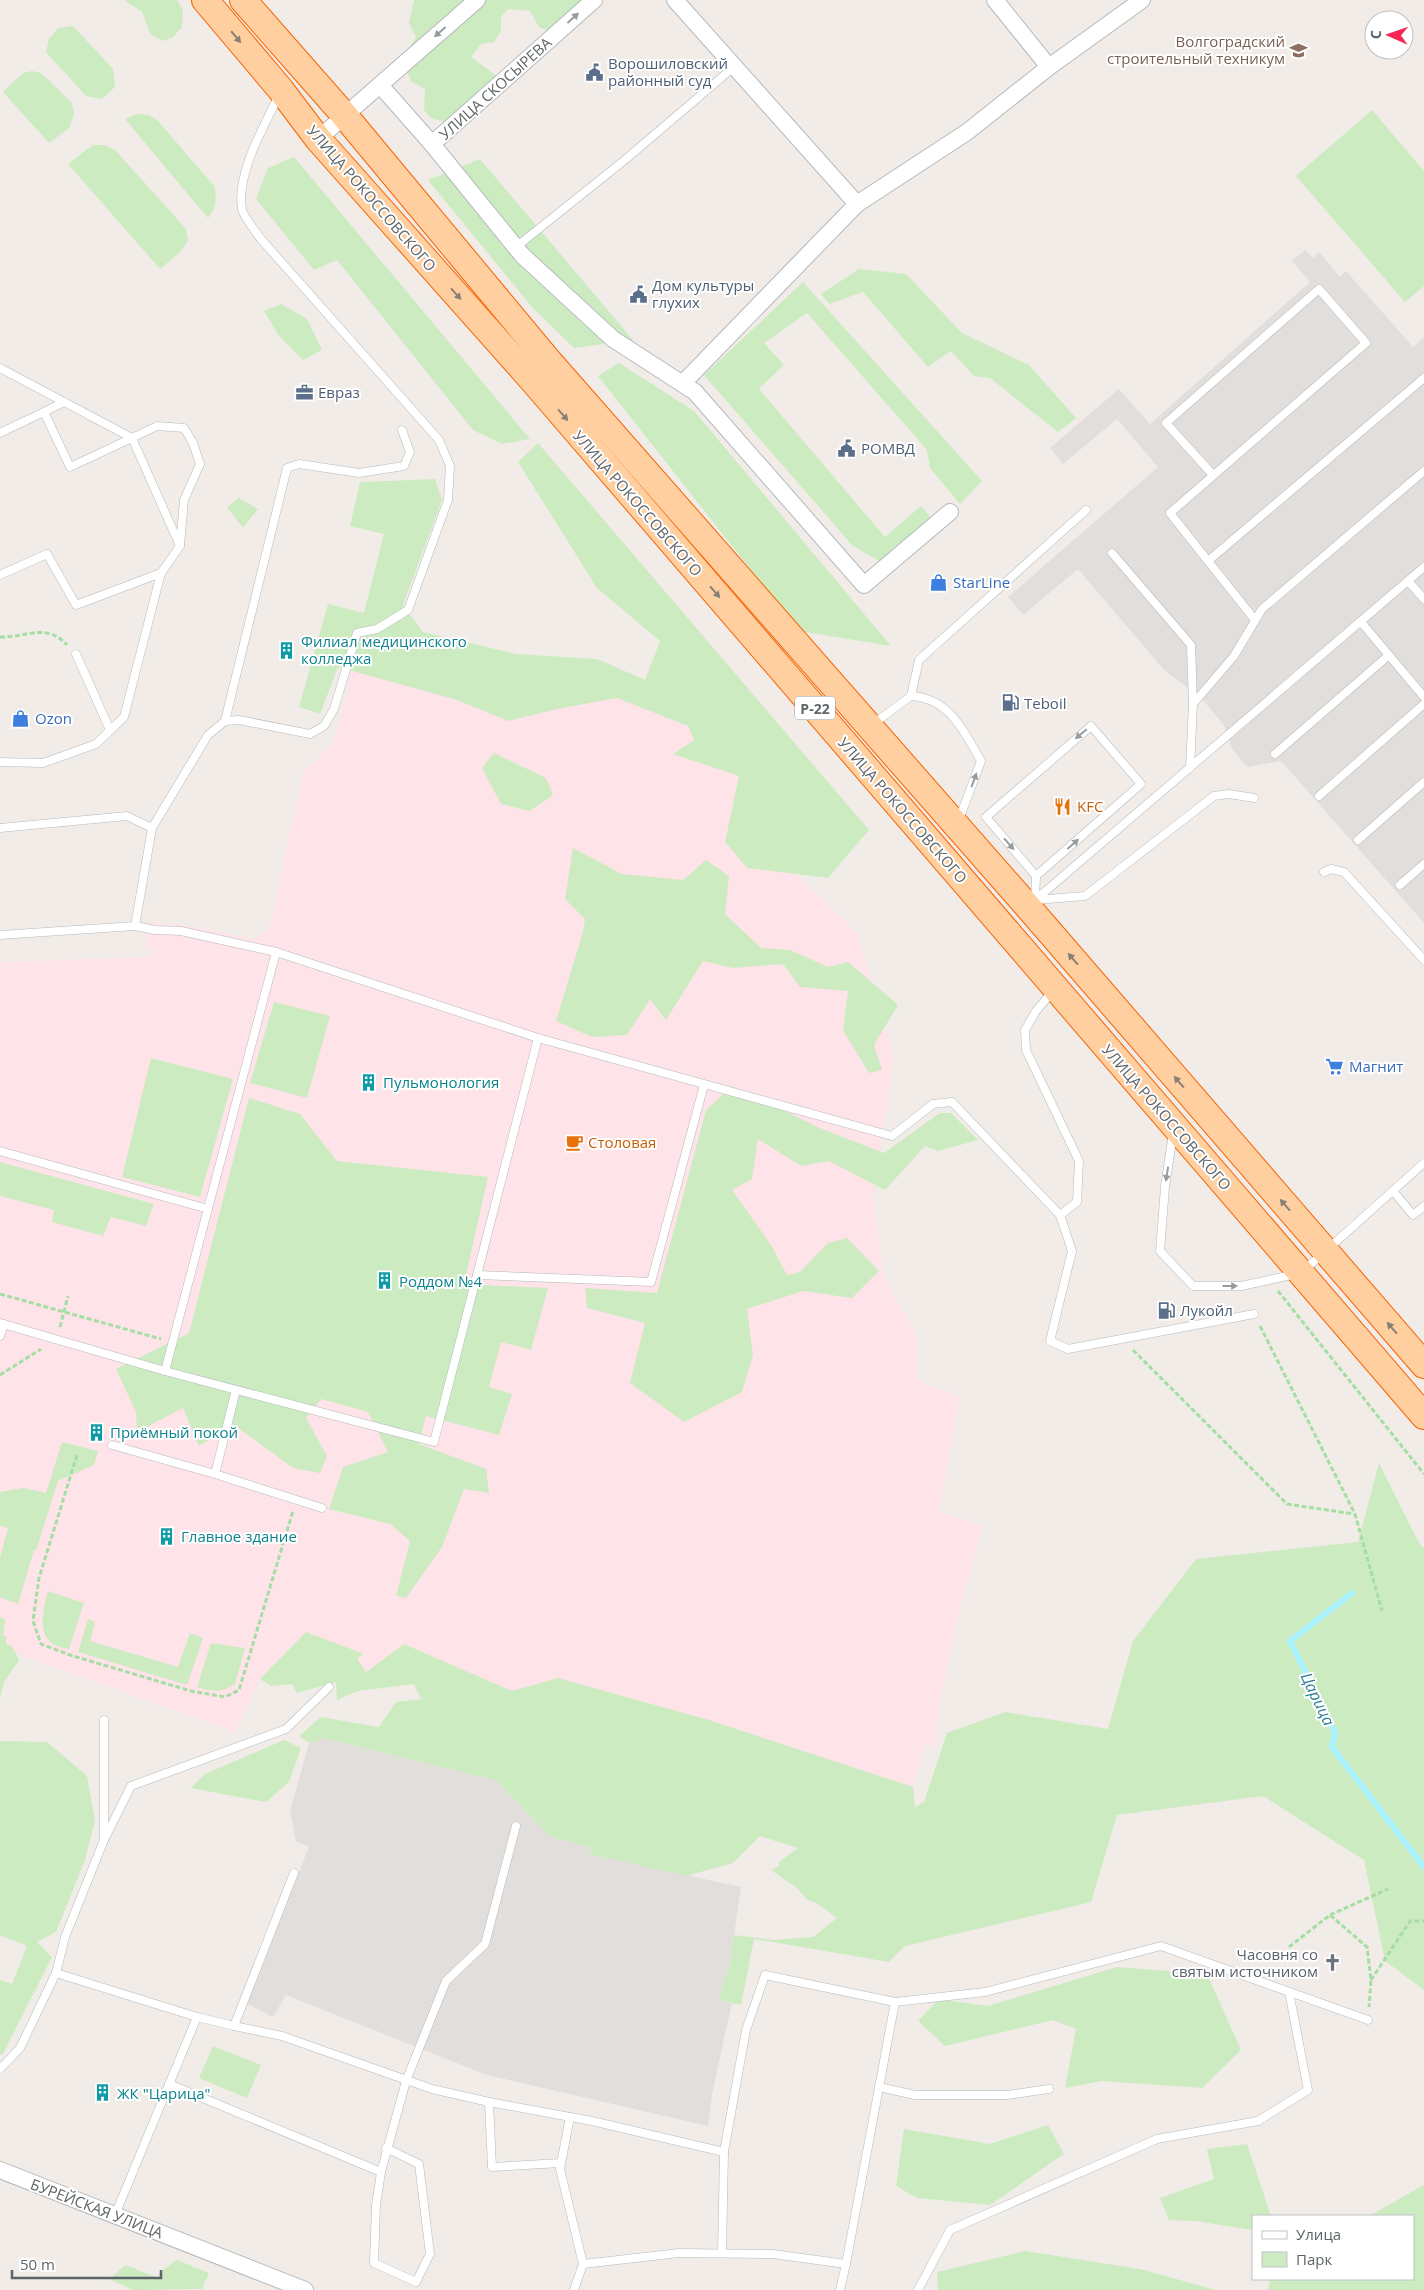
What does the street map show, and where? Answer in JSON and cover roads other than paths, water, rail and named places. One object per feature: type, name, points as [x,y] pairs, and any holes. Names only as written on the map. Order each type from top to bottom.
[{"type":"highway","name":"УЛИЦА РОКОССОВСКОГО","points":[[205,0],[281,90],[318,139],[534,382],[1424,1416]]},
{"type":"highway","name":"УЛИЦА РОКОССОВСКОГО","points":[[243,0],[345,116],[547,359],[957,826],[1031,903],[1424,1365]]},
{"type":"street","points":[[318,139],[477,0]]},
{"type":"street","name":"УЛИЦА СКОСЫРЕВА","points":[[380,84],[432,144],[594,0]]},
{"type":"street","points":[[675,0],[736,66],[857,204]]},
{"type":"street","points":[[995,0],[1049,67]]},
{"type":"street","points":[[683,382],[857,204],[967,132],[1049,67],[1142,0]]},
{"type":"street","points":[[432,144],[516,247],[613,340],[683,382],[695,392],[864,585],[950,512]]},
{"type":"street","name":"БУРЕЙСКАЯ УЛИЦА","points":[[0,2170],[305,2290]]},
{"type":"lane","points":[[516,247],[626,159],[736,66]]},
{"type":"lane","points":[[135,926],[152,828],[208,735],[225,721],[239,720],[310,734],[324,726],[334,709],[357,633],[377,629],[408,610],[448,500],[450,466],[439,440],[260,238],[242,210],[244,180],[253,151],[281,90]]},
{"type":"lane","points":[[1213,475],[1166,423],[1319,289],[1366,343],[1170,513],[1255,620]]},
{"type":"lane","points":[[0,368],[132,438],[180,546]]},
{"type":"lane","points":[[1208,562],[1424,378]]},
{"type":"lane","points":[[0,433],[64,402]]},
{"type":"lane","points":[[0,762],[42,763],[96,744],[124,717],[161,573],[180,546],[184,500],[200,464],[193,443],[184,428],[157,426],[70,467],[44,412]]},
{"type":"lane","points":[[225,721],[286,468],[299,464],[359,473],[404,466],[410,452],[402,430]]},
{"type":"lane","points":[[1193,704],[1234,656],[1262,609],[1424,471]]},
{"type":"lane","points":[[911,696],[919,660],[1086,510]]},
{"type":"lane","points":[[1112,553],[1191,645],[1193,704],[1190,768]]},
{"type":"lane","points":[[0,575],[46,554],[76,606],[161,573]]},
{"type":"lane","points":[[1031,903],[1424,567]]},
{"type":"lane","points":[[1408,581],[1424,599]]},
{"type":"lane","points":[[1361,622],[1424,697]]},
{"type":"lane","points":[[76,654],[110,730]]},
{"type":"lane","points":[[1275,754],[1389,655]]},
{"type":"lane","points":[[869,726],[911,696],[924,696],[936,701],[961,726],[981,761],[957,826]]},
{"type":"lane","points":[[1319,796],[1424,704]]},
{"type":"lane","points":[[1031,903],[1036,876],[1141,784],[1091,726],[986,817],[1036,876]]},
{"type":"lane","points":[[1358,840],[1424,782]]},
{"type":"lane","points":[[1031,903],[1085,896],[1214,796],[1229,794],[1254,798]]},
{"type":"lane","points":[[0,828],[127,816],[152,828]]},
{"type":"lane","points":[[1400,885],[1424,864]]},
{"type":"lane","points":[[1324,872],[1331,869],[1344,872],[1424,960]]},
{"type":"lane","points":[[0,935],[135,926],[155,930],[181,930],[276,952],[538,1038],[892,1136],[933,1104],[952,1102],[1060,1215],[1072,1250],[1050,1341],[1068,1349],[1254,1314]]},
{"type":"lane","points":[[166,1371],[276,952]]},
{"type":"lane","points":[[1056,988],[1036,1011],[1025,1030],[1026,1050],[1079,1161],[1077,1202],[1060,1215]]},
{"type":"lane","points":[[0,1336],[2,1324],[166,1371],[434,1442],[538,1038]]},
{"type":"lane","points":[[477,1275],[651,1282],[704,1085]]},
{"type":"lane","points":[[1174,1126],[1165,1187],[1160,1251],[1193,1286],[1241,1286],[1301,1273],[1424,1163]]},
{"type":"lane","points":[[0,1151],[208,1208]]},
{"type":"lane","points":[[1393,1191],[1413,1215],[1424,1206]]},
{"type":"lane","points":[[215,1474],[236,1390]]},
{"type":"lane","points":[[112,1445],[215,1474],[322,1508]]},
{"type":"lane","points":[[0,2069],[20,2048],[56,1973],[64,1937],[104,1840],[131,1786],[286,1728],[329,1688]]},
{"type":"lane","points":[[104,1720],[104,1840]]},
{"type":"lane","points":[[386,2148],[419,2164],[430,2254],[416,2282],[374,2263],[376,2205],[386,2148],[406,2081],[446,1981],[485,1944],[516,1826]]},
{"type":"lane","points":[[234,2026],[294,1873]]},
{"type":"lane","points":[[722,2253],[724,2152],[746,2030],[765,1975],[895,2002],[985,1992],[1161,1946],[1368,2020]]},
{"type":"lane","points":[[56,1973],[197,2016],[282,2036],[406,2081],[489,2102],[570,2117],[724,2152]]},
{"type":"lane","points":[[918,2290],[950,2230],[1157,2139],[1258,2121],[1308,2090],[1289,1992]]},
{"type":"lane","points":[[840,2290],[895,2002]]},
{"type":"lane","points":[[115,2215],[197,2016]]},
{"type":"lane","points":[[169,2084],[381,2172]]},
{"type":"lane","points":[[879,2087],[915,2095],[1007,2095],[1049,2090]]},
{"type":"lane","points":[[489,2102],[492,2167],[561,2163]]},
{"type":"lane","points":[[570,2117],[560,2169],[583,2264],[574,2290]]},
{"type":"lane","points":[[583,2264],[679,2253],[722,2253],[774,2254],[846,2264]]},
{"type":"waterway","name":"Царица","points":[[1352,1593],[1290,1641],[1335,1732],[1332,1747],[1424,1867]]},
{"type":"place","name":"Волгоградский строительный техникум","points":[[1299,50]]},
{"type":"place","name":"Ворошиловский районный суд","points":[[594,72]]},
{"type":"place","name":"Дом культуры глухих","points":[[638,294]]},
{"type":"place","name":"Евраз","points":[[304,392]]},
{"type":"place","name":"РОМВД","points":[[847,448]]},
{"type":"place","name":"StarLine","points":[[939,582]]},
{"type":"place","name":"Филиал медицинского колледжа","points":[[287,650]]},
{"type":"place","name":"Teboil","points":[[1010,703]]},
{"type":"place","name":"Ozon","points":[[21,718]]},
{"type":"place","name":"KFC","points":[[1063,806]]},
{"type":"place","name":"Магнит","points":[[1335,1066]]},
{"type":"place","name":"Пульмонология","points":[[369,1082]]},
{"type":"place","name":"Столовая","points":[[574,1142]]},
{"type":"place","name":"Роддом №4","points":[[385,1281]]},
{"type":"place","name":"Лукойл","points":[[1166,1310]]},
{"type":"place","name":"Приёмный покой","points":[[96,1432]]},
{"type":"place","name":"Главное здание","points":[[167,1536]]},
{"type":"place","name":"Часовня со святым источником","points":[[1332,1963]]},
{"type":"place","name":"ЖК \"Царица\"","points":[[103,2093]]}]
